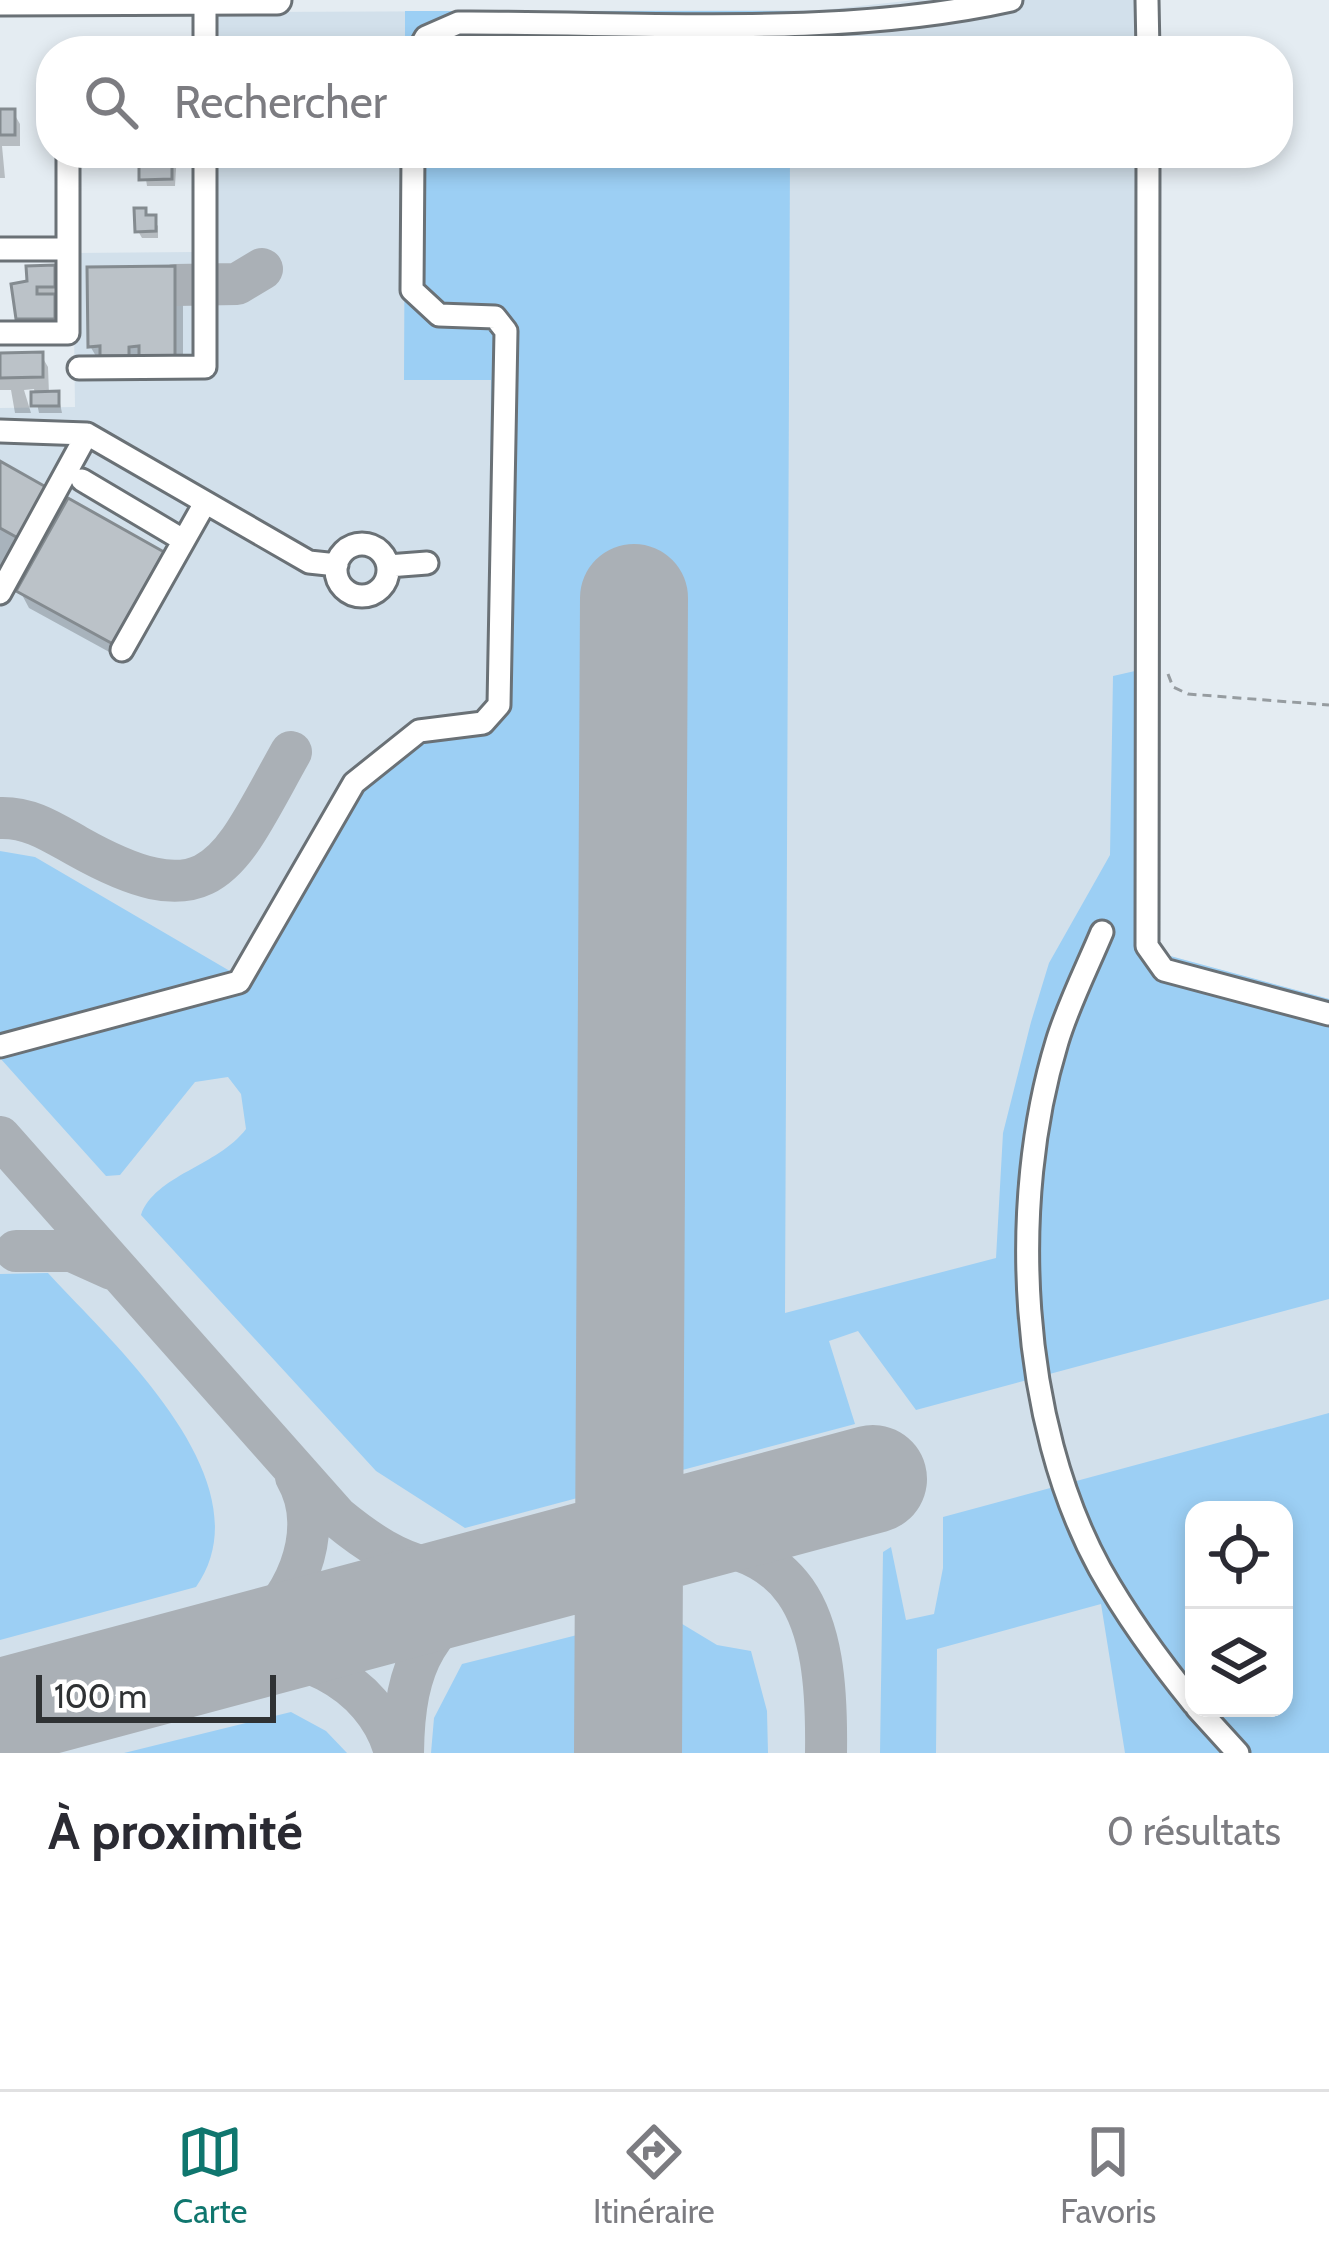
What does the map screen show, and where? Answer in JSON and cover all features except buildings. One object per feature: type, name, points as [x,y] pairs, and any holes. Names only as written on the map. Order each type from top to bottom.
[{"type":"main road","points":[[0,1],[277,0]]},
{"type":"lane","points":[[205,0],[205,36]]},
{"type":"lane","points":[[430,36],[458,23],[829,21],[966,10],[1012,0]]},
{"type":"lane","points":[[1147,0],[1148,36]]},
{"type":"lane","points":[[0,333],[68,333],[68,168]]},
{"type":"lane","points":[[79,368],[205,367],[205,168]]},
{"type":"lane","points":[[0,1046],[239,982],[354,783],[419,731],[483,723],[499,705],[506,331],[495,317],[439,315],[412,290],[413,168]]},
{"type":"lane","points":[[1148,168],[1147,946],[1164,970],[1329,1014]]},
{"type":"lane","points":[[0,249],[68,249]]},
{"type":"lane","points":[[0,431],[87,434],[309,562],[337,565]]},
{"type":"lane","points":[[0,593],[87,434]]},
{"type":"lane","points":[[82,480],[184,539]]},
{"type":"lane","points":[[122,650],[205,502]]},
{"type":"lane","points":[[365,544],[380,551],[388,566],[384,583],[363,596],[341,585],[337,565],[349,548],[365,544]]},
{"type":"lane","points":[[388,566],[427,563]]},
{"type":"lane","points":[[1102,932],[1058,1040],[1040,1108],[1029,1192],[1028,1286],[1052,1431],[1098,1566],[1153,1653],[1185,1692]]},
{"type":"lane","points":[[1206,1717],[1238,1753]]},
{"type":"path","points":[[1162,662],[1173,687],[1188,694],[1329,705]]},
{"type":"shaded area","points":[[915,0],[1154,0],[1154,36],[217,36],[218,12],[823,10]]},
{"type":"shaded area","points":[[405,11],[791,11],[791,36],[405,36]]},
{"type":"shaded area","points":[[193,168],[1155,168],[1159,953],[1329,999],[1329,1753],[0,1753],[0,408],[75,407],[73,253],[194,252]]},
{"type":"shaded area","points":[[405,168],[790,168],[785,1313],[996,1258],[1003,1133],[1031,1022],[1049,963],[1110,855],[1113,676],[1157,666],[1159,953],[1329,999],[1329,1299],[916,1410],[858,1331],[829,1341],[855,1424],[465,1528],[376,1471],[141,1215],[159,1190],[220,1152],[246,1129],[241,1094],[228,1077],[195,1082],[120,1175],[106,1176],[0,1058],[0,851],[35,857],[235,974],[346,779],[404,731],[488,709],[491,380],[404,380]]},
{"type":"shaded area","points":[[48,1273],[142,1375],[173,1417],[198,1460],[213,1503],[213,1546],[196,1587],[0,1640],[0,1274]]},
{"type":"shaded area","points":[[1329,1413],[1329,1753],[1125,1753],[1101,1604],[937,1649],[936,1753],[880,1753],[883,1552],[891,1547],[906,1620],[934,1614],[943,1568],[943,1517]]},
{"type":"shaded area","points":[[664,1613],[717,1645],[751,1651],[767,1711],[768,1753],[431,1753],[434,1718],[462,1664]]},
{"type":"shaded area","points":[[291,1712],[326,1731],[347,1753],[124,1753]]},
{"type":"taxiway","points":[[175,285],[237,284],[262,269]]},
{"type":"taxiway","points":[[0,818],[40,826],[123,869],[159,880],[188,880],[212,870],[232,851],[291,752]]},
{"type":"taxiway","points":[[0,1137],[337,1517],[383,1550],[425,1567],[471,1573],[527,1571]]},
{"type":"taxiway","points":[[16,1251],[72,1251],[112,1269]]},
{"type":"taxiway","points":[[181,1665],[242,1640],[290,1589],[300,1568],[308,1521],[296,1477]]},
{"type":"taxiway","points":[[643,1541],[697,1542],[739,1550],[772,1567],[795,1591],[811,1622],[821,1660],[826,1753]]},
{"type":"taxiway","points":[[403,1753],[408,1693],[426,1647],[458,1610],[510,1580]]},
{"type":"taxiway","points":[[220,1656],[274,1654],[327,1671],[369,1704],[395,1753]]},
{"type":"runway","points":[[628,1753],[634,598]]},
{"type":"runway","points":[[0,1713],[873,1479]]}]
